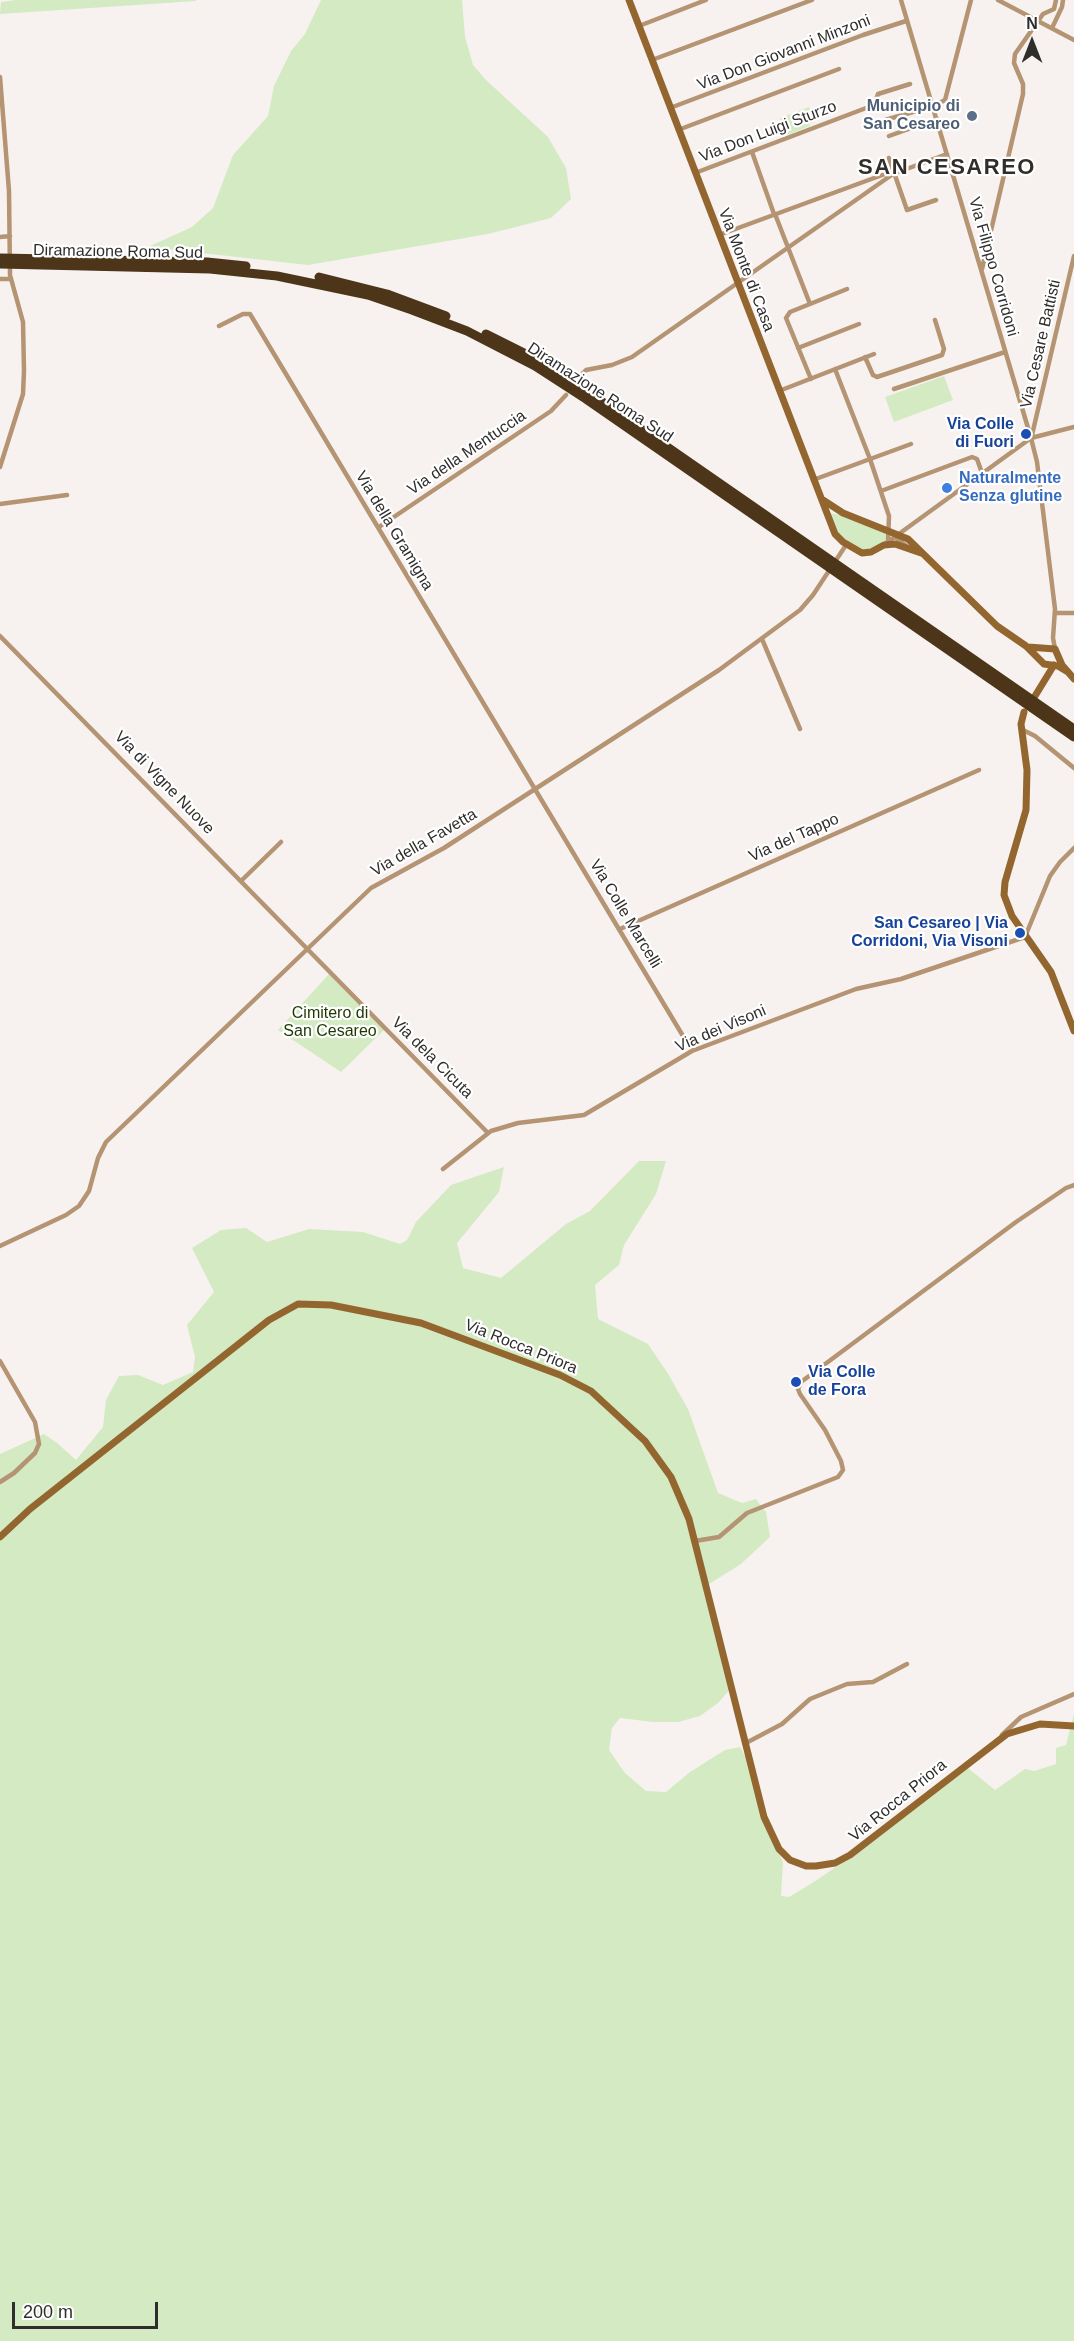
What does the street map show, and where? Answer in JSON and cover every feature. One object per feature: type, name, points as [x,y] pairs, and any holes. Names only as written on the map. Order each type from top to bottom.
[{"type":"highway","name":"Diramazione Roma Sud","points":[[0,258],[207,262],[262,268],[360,286],[420,305],[466,324],[532,357],[572,381],[1074,729]]},
{"type":"highway","name":"Diramazione Roma Sud","points":[[0,264],[210,269],[277,276],[368,295],[467,331],[535,366],[586,399],[1074,737]]},
{"type":"street","name":"Via Monte di Casa","points":[[629,0],[819,496],[836,536],[846,545]]},
{"type":"street","points":[[639,26],[706,0]]},
{"type":"street","points":[[652,60],[812,0]]},
{"type":"street","name":"Via Filippo Corridoni","points":[[901,0],[1031,438]]},
{"type":"street","points":[[885,120],[943,103],[947,97],[971,0]]},
{"type":"street","points":[[998,0],[1074,40]]},
{"type":"street","points":[[982,269],[1023,94],[1023,84],[1014,63],[1015,54],[1044,13],[1054,9],[1056,0]]},
{"type":"street","points":[[1052,28],[1063,0]]},
{"type":"street","name":"Via Don Giovanni Minzoni","points":[[670,108],[906,21]]},
{"type":"street","points":[[678,130],[839,69]]},
{"type":"street","points":[[0,77],[9,190],[10,277],[23,322],[21,402],[0,467]]},
{"type":"street","name":"Via Don Luigi Sturzo","points":[[695,173],[874,105],[878,94],[910,84]]},
{"type":"street","points":[[889,136],[938,119]]},
{"type":"street","points":[[752,152],[810,304]]},
{"type":"street","points":[[576,380],[586,370],[612,365],[632,357],[893,174],[947,154]]},
{"type":"street","points":[[889,158],[907,210],[936,200]]},
{"type":"street","points":[[719,235],[885,174],[893,174]]},
{"type":"street","points":[[0,237],[10,236]]},
{"type":"street","name":"Via Cesare Battisti","points":[[1031,438],[1074,256]]},
{"type":"street","points":[[0,279],[10,277]]},
{"type":"street","points":[[810,379],[786,316],[790,312],[847,290]]},
{"type":"street","name":"Via della Gramigna","points":[[219,326],[243,314],[250,314],[537,789]]},
{"type":"street","points":[[865,357],[873,375],[877,377],[942,355],[944,349],[935,320]]},
{"type":"street","points":[[798,348],[859,324]]},
{"type":"street","points":[[894,389],[1005,352]]},
{"type":"street","points":[[779,391],[874,354]]},
{"type":"street","points":[[835,369],[870,459],[889,516],[886,544]]},
{"type":"street","name":"Via della Mentuccia","points":[[379,527],[551,411],[566,395]]},
{"type":"street","points":[[846,545],[866,553],[873,552],[1031,438],[1074,427]]},
{"type":"street","points":[[1031,438],[1037,462],[1056,613],[1053,638],[1055,650],[1074,679]]},
{"type":"street","points":[[813,480],[911,444]]},
{"type":"street","points":[[881,491],[973,456],[977,459],[982,473]]},
{"type":"street","points":[[0,504],[67,495]]},
{"type":"street","points":[[819,496],[843,513],[897,535],[921,553],[993,624],[1026,646],[1043,663],[1062,667],[1068,672]]},
{"type":"street","points":[[826,512],[843,513]]},
{"type":"street","points":[[910,526],[912,546]]},
{"type":"street","points":[[886,544],[912,546]]},
{"type":"street","name":"Via della Favetta","points":[[0,1246],[66,1215],[79,1206],[89,1191],[98,1158],[106,1142],[375,885],[430,856],[711,676],[800,610],[846,545]]},
{"type":"street","points":[[1056,613],[1074,613]]},
{"type":"street","name":"Via di Vigne Nuove","points":[[0,636],[308,950]]},
{"type":"street","points":[[1046,679],[1047,672],[1041,654],[1053,638]]},
{"type":"street","points":[[762,639],[800,729]]},
{"type":"street","points":[[1026,646],[1055,650]]},
{"type":"street","points":[[1035,696],[1059,658]]},
{"type":"street","points":[[1024,712],[1022,729],[1027,770],[1026,810],[1004,894],[1009,912],[1051,972],[1074,1031]]},
{"type":"street","points":[[1022,729],[1035,736],[1074,768]]},
{"type":"street","name":"Via del Tappo","points":[[620,928],[979,770]]},
{"type":"street","name":"Via Colle Marcelli","points":[[537,789],[692,1051]]},
{"type":"street","points":[[241,881],[281,842]]},
{"type":"street","points":[[1025,937],[1052,873],[1074,848]]},
{"type":"street","name":"Via dei Visoni","points":[[443,1169],[488,1133],[518,1123],[584,1115],[692,1051],[856,989],[901,979],[1025,937]]},
{"type":"street","name":"Via dela Cicuta","points":[[308,950],[488,1133]]},
{"type":"street","points":[[695,1541],[717,1538],[747,1513],[837,1478],[842,1472],[842,1463],[825,1430],[800,1394],[798,1389],[801,1382],[1016,1222],[1074,1185]]},
{"type":"street","name":"Via Rocca Priora","points":[[0,1537],[30,1509],[269,1320],[298,1304],[331,1305],[422,1323],[560,1375],[591,1391],[645,1441],[671,1477],[689,1519],[763,1814],[778,1846],[790,1860],[806,1866],[839,1861],[859,1850],[1001,1737],[1036,1724],[1054,1723],[1074,1726]]},
{"type":"street","points":[[0,1361],[35,1422],[39,1444],[35,1453],[14,1473],[0,1482]]},
{"type":"street","points":[[746,1743],[782,1724],[812,1699],[847,1684],[873,1682],[907,1664]]},
{"type":"street","points":[[1001,1737],[1019,1718],[1074,1694]]},
{"type":"green space","points":[[16,0],[196,1],[0,14],[1,2]]},
{"type":"green space","points":[[321,0],[462,0],[465,37],[473,65],[486,80],[548,137],[566,168],[571,199],[551,218],[488,234],[308,265],[148,247],[192,227],[213,208],[233,155],[268,116],[274,86],[291,51],[305,34]]},
{"type":"green space","points":[[809,107],[815,122],[787,135],[780,118]]},
{"type":"green space","points":[[944,376],[953,400],[894,422],[885,397]]},
{"type":"green space","points":[[828,513],[841,515],[886,534],[887,541],[865,551],[846,542],[838,534]]},
{"type":"green space","name":"Cimitero di San Cesareo","points":[[329,974],[384,1030],[341,1072],[278,1030]]},
{"type":"green space","points":[[639,1161],[666,1161],[656,1194],[624,1245],[619,1265],[595,1285],[598,1319],[648,1344],[688,1409],[718,1493],[742,1503],[756,1499],[766,1512],[770,1537],[741,1564],[706,1586],[732,1687],[718,1703],[700,1716],[678,1722],[620,1718],[612,1728],[609,1750],[625,1773],[646,1791],[666,1792],[690,1772],[725,1750],[740,1747],[754,1772],[766,1825],[783,1862],[781,1896],[789,1897],[864,1847],[968,1768],[995,1790],[1025,1769],[1034,1771],[1056,1764],[1056,1748],[1066,1745],[1074,1714],[1074,2341],[0,2341],[0,1454],[44,1434],[76,1460],[103,1427],[106,1400],[119,1376],[138,1375],[163,1385],[193,1372],[195,1357],[187,1325],[214,1292],[192,1248],[221,1230],[246,1228],[267,1242],[309,1229],[363,1232],[400,1244],[407,1240],[416,1222],[451,1185],[504,1167],[499,1192],[457,1243],[463,1268],[501,1278],[566,1224],[590,1211]]},
{"type":"place","name":"Municipio di San Cesareo","points":[[972,116]]},
{"type":"place","name":"Via Colle di Fuori","points":[[1026,434]]},
{"type":"place","name":"Naturalmente Senza glutine","points":[[947,488]]},
{"type":"place","name":"San Cesareo | Via Corridoni, Via Visoni","points":[[1020,933]]},
{"type":"place","name":"Via Colle de Fora","points":[[796,1382]]},
{"type":"district","name":"SAN CESAREO","points":[[947,168]]}]
